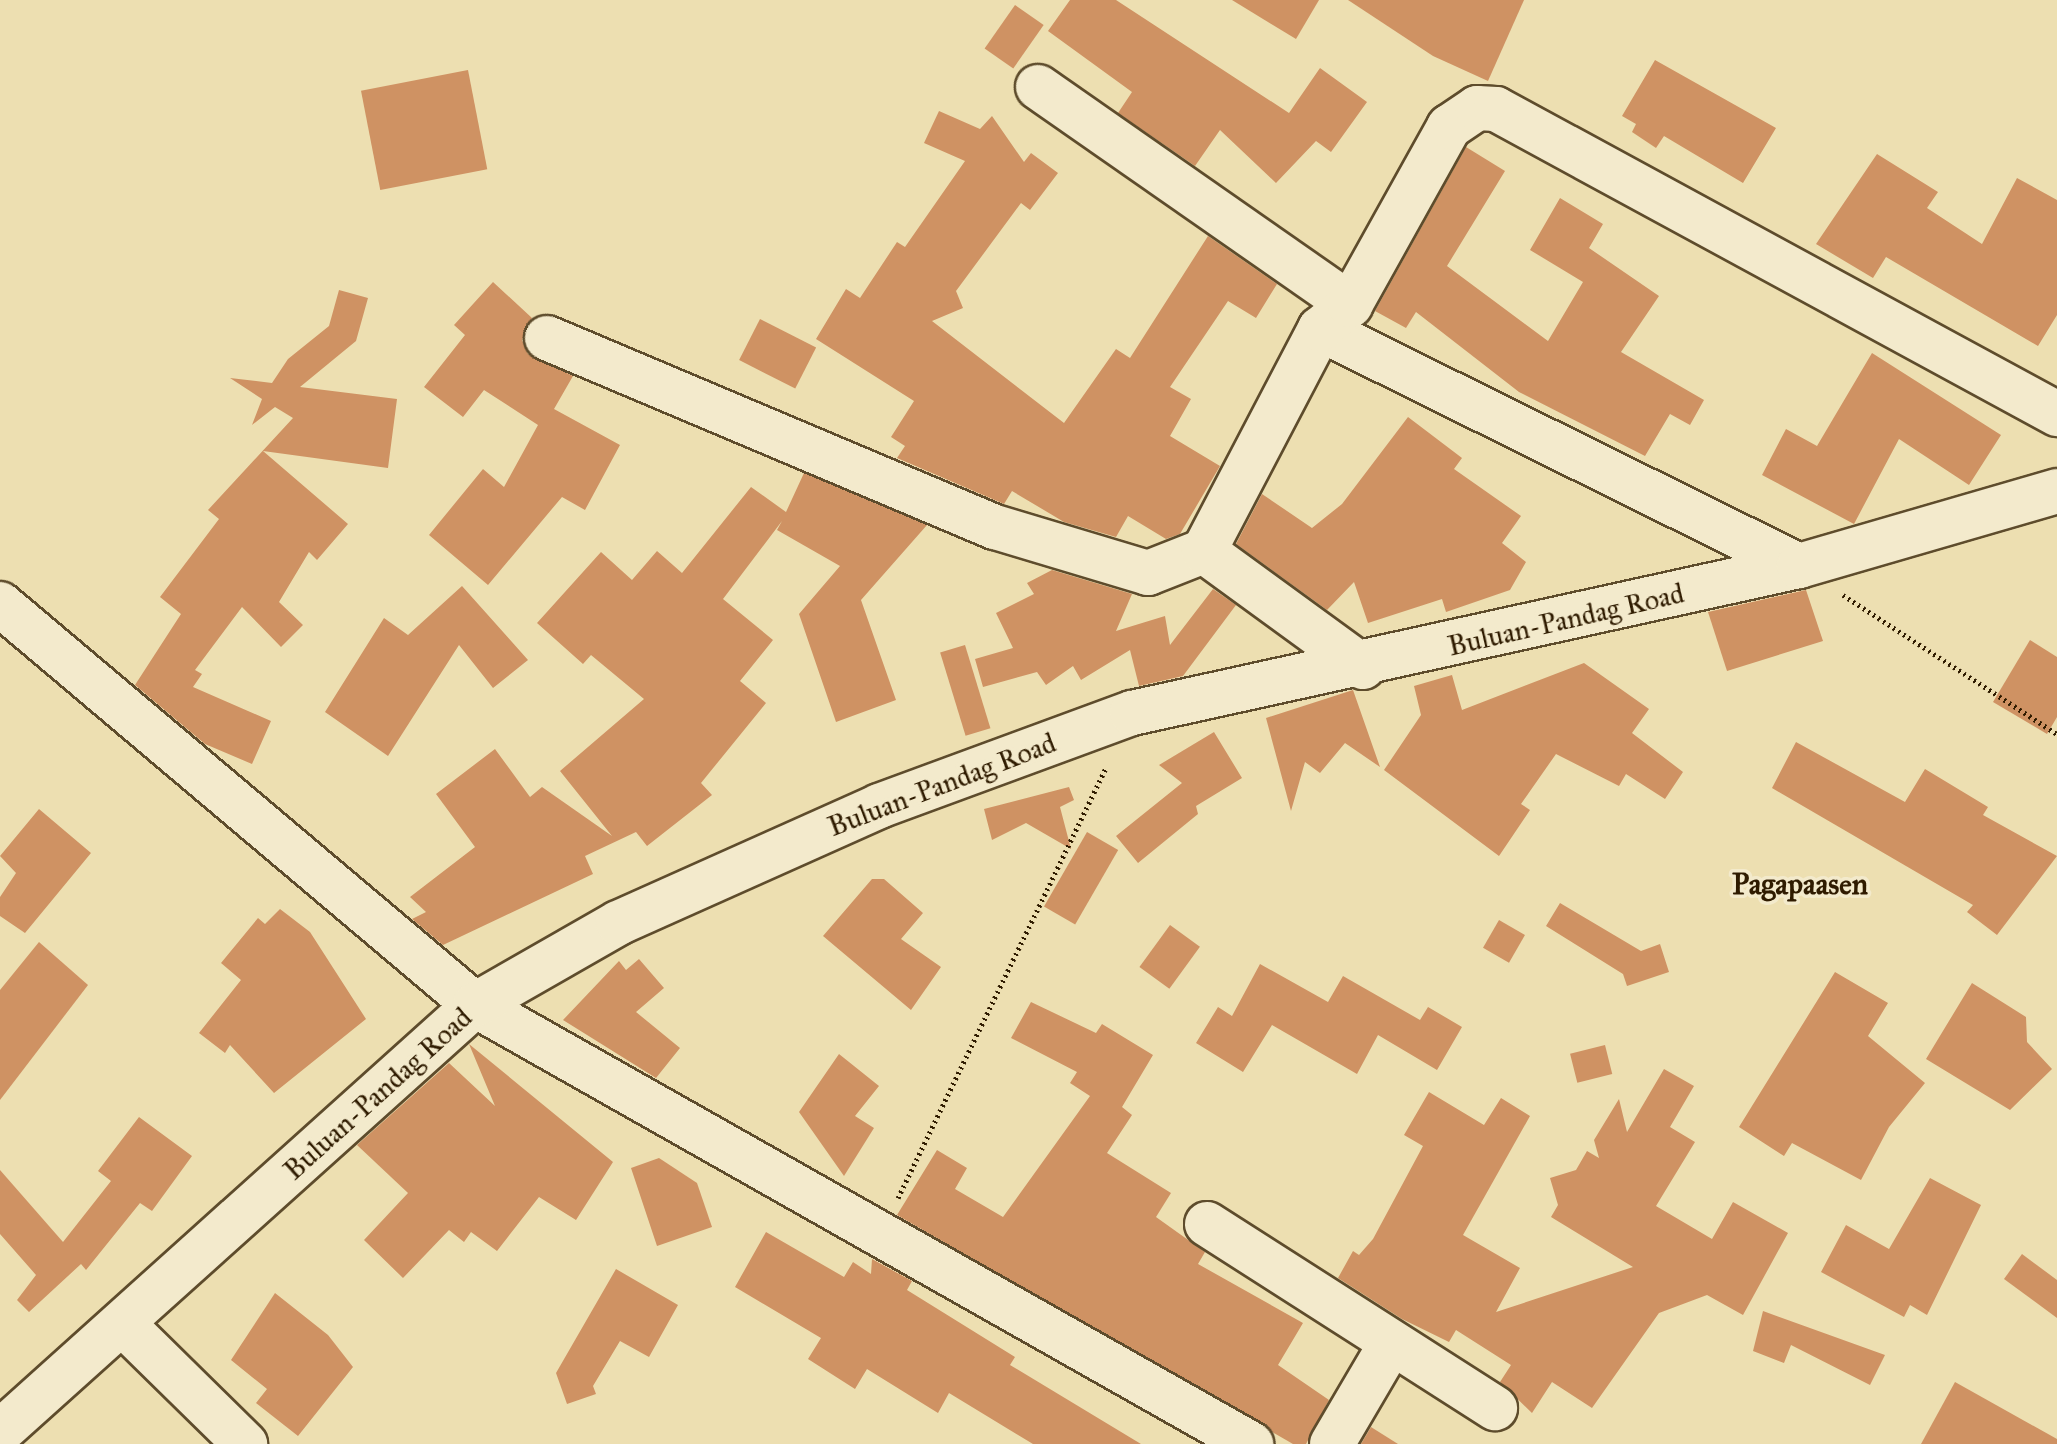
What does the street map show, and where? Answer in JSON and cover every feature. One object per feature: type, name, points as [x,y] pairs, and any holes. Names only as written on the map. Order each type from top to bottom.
[{"type":"street","points":[[1038,87],[1335,317],[1799,566]]},
{"type":"street","points":[[547,338],[995,527],[1148,573],[1204,551],[1335,317],[1449,127],[1477,108],[1496,109],[2057,414]]},
{"type":"street","name":"Buluan-Pandag Road","points":[[0,1432],[124,1325],[475,1005],[618,923],[865,812],[1132,713],[1363,667],[1799,566],[2057,491]]},
{"type":"street","points":[[1204,551],[1363,667]]},
{"type":"street","points":[[0,604],[475,1005],[879,1237],[1251,1444]]},
{"type":"street","points":[[1207,1224],[1390,1345],[1495,1408]]},
{"type":"street","points":[[124,1325],[245,1444]]},
{"type":"street","points":[[1332,1444],[1390,1345]]},
{"type":"path","points":[[1799,566],[2057,734]]},
{"type":"path","points":[[879,1237],[1132,713]]},
{"type":"building","points":[[1070,0],[1116,0],[1289,113],[1320,68],[1367,102],[1331,152],[1316,141],[1276,183],[1220,130],[1195,166],[1118,113],[1132,92],[1048,31]]},
{"type":"building","points":[[1232,0],[1319,0],[1296,39]]},
{"type":"building","points":[[1348,0],[1524,0],[1488,81],[1433,56]]},
{"type":"building","points":[[1015,5],[1044,25],[1013,68],[985,48]]},
{"type":"building","points":[[1655,60],[1776,128],[1743,183],[1664,136],[1656,148],[1632,132],[1636,124],[1622,116]]},
{"type":"building","points":[[468,70],[487,169],[380,190],[361,91]]},
{"type":"building","points":[[939,111],[980,129],[992,116],[1024,162],[1031,153],[1058,173],[1030,210],[1021,203],[956,291],[963,308],[932,321],[1064,423],[1116,349],[1130,358],[1208,236],[1277,284],[1256,318],[1228,301],[1170,387],[1191,399],[1170,436],[1220,466],[1180,534],[1166,539],[1128,516],[1116,537],[1064,522],[1012,491],[1004,504],[897,458],[905,446],[891,437],[914,401],[816,339],[846,289],[860,298],[897,242],[905,247],[965,161],[924,143]]},
{"type":"building","points":[[1466,147],[1505,171],[1447,266],[1548,341],[1583,282],[1530,250],[1560,198],[1603,224],[1589,248],[1659,296],[1621,352],[1704,400],[1690,425],[1670,414],[1645,456],[1519,392],[1416,312],[1406,328],[1375,311]]},
{"type":"building","points":[[1877,154],[1938,192],[1927,208],[1982,244],[2017,178],[2057,200],[2057,315],[2038,346],[1886,257],[1873,278],[1816,244]]},
{"type":"building","points":[[493,282],[532,318],[522,340],[528,354],[573,376],[554,409],[620,445],[585,510],[562,497],[488,585],[429,535],[483,469],[504,487],[538,425],[484,390],[463,417],[424,387],[465,335],[454,325]]},
{"type":"building","points":[[339,290],[368,298],[356,341],[300,387],[397,399],[388,468],[263,451],[348,524],[317,560],[309,552],[279,602],[303,625],[281,647],[242,607],[195,670],[202,674],[193,687],[271,721],[252,764],[205,744],[135,685],[181,614],[160,597],[219,519],[208,510],[293,418],[275,407],[252,425],[262,399],[230,378],[272,383],[288,359],[329,326]]},
{"type":"building","points":[[760,319],[816,348],[795,389],[739,360]]},
{"type":"building","points":[[1872,353],[2001,435],[1969,485],[1899,439],[1854,524],[1762,475],[1786,429],[1817,446]]},
{"type":"building","points":[[1408,417],[1462,458],[1454,469],[1521,516],[1502,543],[1526,562],[1510,590],[1446,612],[1442,599],[1368,623],[1354,582],[1327,610],[1236,544],[1262,494],[1312,528],[1342,504]]},
{"type":"building","points":[[804,473],[927,525],[861,600],[896,700],[836,722],[799,614],[840,566],[777,530],[782,521],[723,599],[773,640],[740,681],[766,703],[701,783],[712,795],[647,846],[636,832],[585,856],[593,874],[443,945],[412,919],[426,912],[410,897],[475,847],[436,794],[495,749],[530,797],[542,787],[612,836],[560,771],[644,699],[591,655],[583,664],[537,623],[601,552],[632,580],[657,551],[682,573],[751,487],[786,512]]},
{"type":"building","points":[[1052,570],[1132,594],[1116,631],[1165,616],[1170,645],[1213,589],[1236,605],[1183,676],[1139,686],[1130,650],[1081,680],[1073,666],[1046,685],[1037,672],[983,687],[975,659],[1013,648],[996,613],[1034,594],[1027,583]]},
{"type":"building","points":[[462,586],[528,660],[493,688],[459,645],[388,756],[325,712],[384,618],[408,635]]},
{"type":"building","points":[[1806,590],[1823,641],[1727,671],[1708,612]]},
{"type":"building","points":[[2030,640],[2057,657],[2057,717],[2047,734],[1993,702]]},
{"type":"building","points":[[965,645],[990,728],[966,736],[940,653]]},
{"type":"building","points":[[1584,663],[1649,709],[1632,733],[1683,772],[1665,799],[1626,774],[1619,786],[1556,754],[1521,804],[1530,810],[1499,856],[1384,770],[1421,715],[1414,686],[1452,675],[1462,710]]},
{"type":"building","points":[[1353,690],[1380,767],[1345,743],[1320,773],[1305,762],[1291,811],[1266,718]]},
{"type":"building","points":[[1214,732],[1242,778],[1196,806],[1198,814],[1138,863],[1116,836],[1182,783],[1159,765]]},
{"type":"building","points":[[1796,742],[1905,802],[1925,769],[1988,807],[1983,815],[2057,856],[1997,935],[1967,912],[1973,905],[1772,788]]},
{"type":"building","points":[[1069,787],[1074,800],[1060,807],[1071,849],[1026,823],[992,840],[984,809]]},
{"type":"building","points":[[39,809],[91,853],[25,933],[0,916],[0,897],[16,873],[0,856]]},
{"type":"building","points":[[1087,832],[1118,850],[1075,924],[1044,906]]},
{"type":"building","points":[[872,879],[884,879],[923,913],[901,939],[941,967],[911,1010],[823,936]]},
{"type":"building","points":[[1560,903],[1641,951],[1660,944],[1669,972],[1627,986],[1623,974],[1546,926]]},
{"type":"building","points":[[280,909],[310,932],[366,1019],[274,1093],[230,1045],[225,1053],[199,1033],[241,980],[221,963],[258,918],[265,924]]},
{"type":"building","points":[[1499,920],[1525,935],[1509,963],[1483,948]]},
{"type":"building","points":[[1170,925],[1200,947],[1169,989],[1139,967]]},
{"type":"building","points":[[39,942],[88,985],[0,1100],[0,990]]},
{"type":"building","points":[[639,959],[664,988],[636,1012],[680,1048],[656,1078],[563,1020],[619,961],[626,970]]},
{"type":"building","points":[[1260,964],[1328,1002],[1343,976],[1420,1020],[1428,1007],[1462,1027],[1437,1070],[1378,1035],[1357,1074],[1272,1025],[1243,1072],[1196,1043],[1218,1007],[1232,1016]]},
{"type":"building","points":[[1835,972],[1888,1003],[1868,1036],[1925,1083],[1889,1127],[1861,1180],[1792,1143],[1784,1156],[1739,1127]]},
{"type":"building","points":[[1972,983],[2026,1017],[2027,1042],[2052,1069],[2010,1110],[1926,1059]]},
{"type":"building","points":[[1031,1002],[1096,1033],[1102,1024],[1153,1055],[1122,1107],[1132,1115],[1107,1153],[1171,1193],[1156,1217],[1205,1252],[1198,1264],[1303,1323],[1278,1365],[1329,1400],[1306,1444],[1293,1444],[897,1215],[937,1150],[967,1168],[955,1189],[1003,1217],[1090,1096],[1070,1083],[1077,1072],[1011,1038]]},
{"type":"building","points":[[469,1044],[613,1162],[576,1220],[539,1197],[497,1251],[471,1232],[464,1242],[449,1230],[403,1278],[364,1240],[408,1193],[357,1145],[449,1063],[495,1106]]},
{"type":"building","points":[[1605,1045],[1612,1074],[1577,1083],[1570,1054]]},
{"type":"building","points":[[839,1054],[879,1086],[855,1116],[874,1128],[844,1176],[799,1112]]},
{"type":"building","points":[[1664,1069],[1694,1086],[1670,1127],[1695,1142],[1656,1206],[1712,1239],[1733,1202],[1788,1233],[1743,1315],[1707,1295],[1659,1313],[1592,1408],[1552,1382],[1532,1413],[1500,1382],[1511,1365],[1456,1330],[1449,1342],[1402,1319],[1338,1278],[1353,1251],[1359,1255],[1373,1239],[1423,1146],[1404,1135],[1429,1092],[1484,1125],[1501,1098],[1530,1116],[1463,1235],[1520,1268],[1496,1312],[1633,1267],[1551,1217],[1558,1205],[1550,1178],[1576,1170],[1587,1151],[1599,1158],[1594,1140],[1619,1099],[1627,1132]]},
{"type":"building","points":[[139,1117],[192,1156],[152,1211],[140,1203],[86,1270],[81,1264],[29,1312],[17,1300],[36,1275],[0,1234],[0,1170],[63,1242],[111,1181],[98,1171]]},
{"type":"building","points":[[659,1158],[697,1183],[712,1227],[657,1246],[631,1168]]},
{"type":"building","points":[[1930,1178],[1981,1205],[1927,1315],[1910,1305],[1904,1317],[1821,1272],[1846,1225],[1889,1249]]},
{"type":"building","points":[[766,1232],[844,1277],[853,1262],[871,1274],[872,1259],[912,1281],[907,1290],[1015,1357],[1010,1365],[1141,1444],[1033,1444],[949,1393],[938,1413],[867,1369],[855,1389],[808,1359],[821,1338],[735,1287]]},
{"type":"building","points":[[2022,1254],[2057,1280],[2057,1318],[2004,1279]]},
{"type":"building","points":[[616,1269],[678,1305],[649,1357],[620,1341],[593,1386],[596,1394],[567,1404],[556,1373]]},
{"type":"building","points":[[275,1293],[328,1335],[353,1367],[298,1436],[256,1403],[267,1389],[231,1360]]},
{"type":"building","points":[[1763,1311],[1885,1355],[1870,1385],[1791,1345],[1784,1363],[1753,1351]]},
{"type":"building","points":[[1955,1382],[2057,1439],[2057,1444],[1921,1444]]},
{"type":"building","points":[[1371,1427],[1398,1444],[1361,1444]]},
{"type":"district","name":"Pagapaasen","points":[[1800,884]]}]
